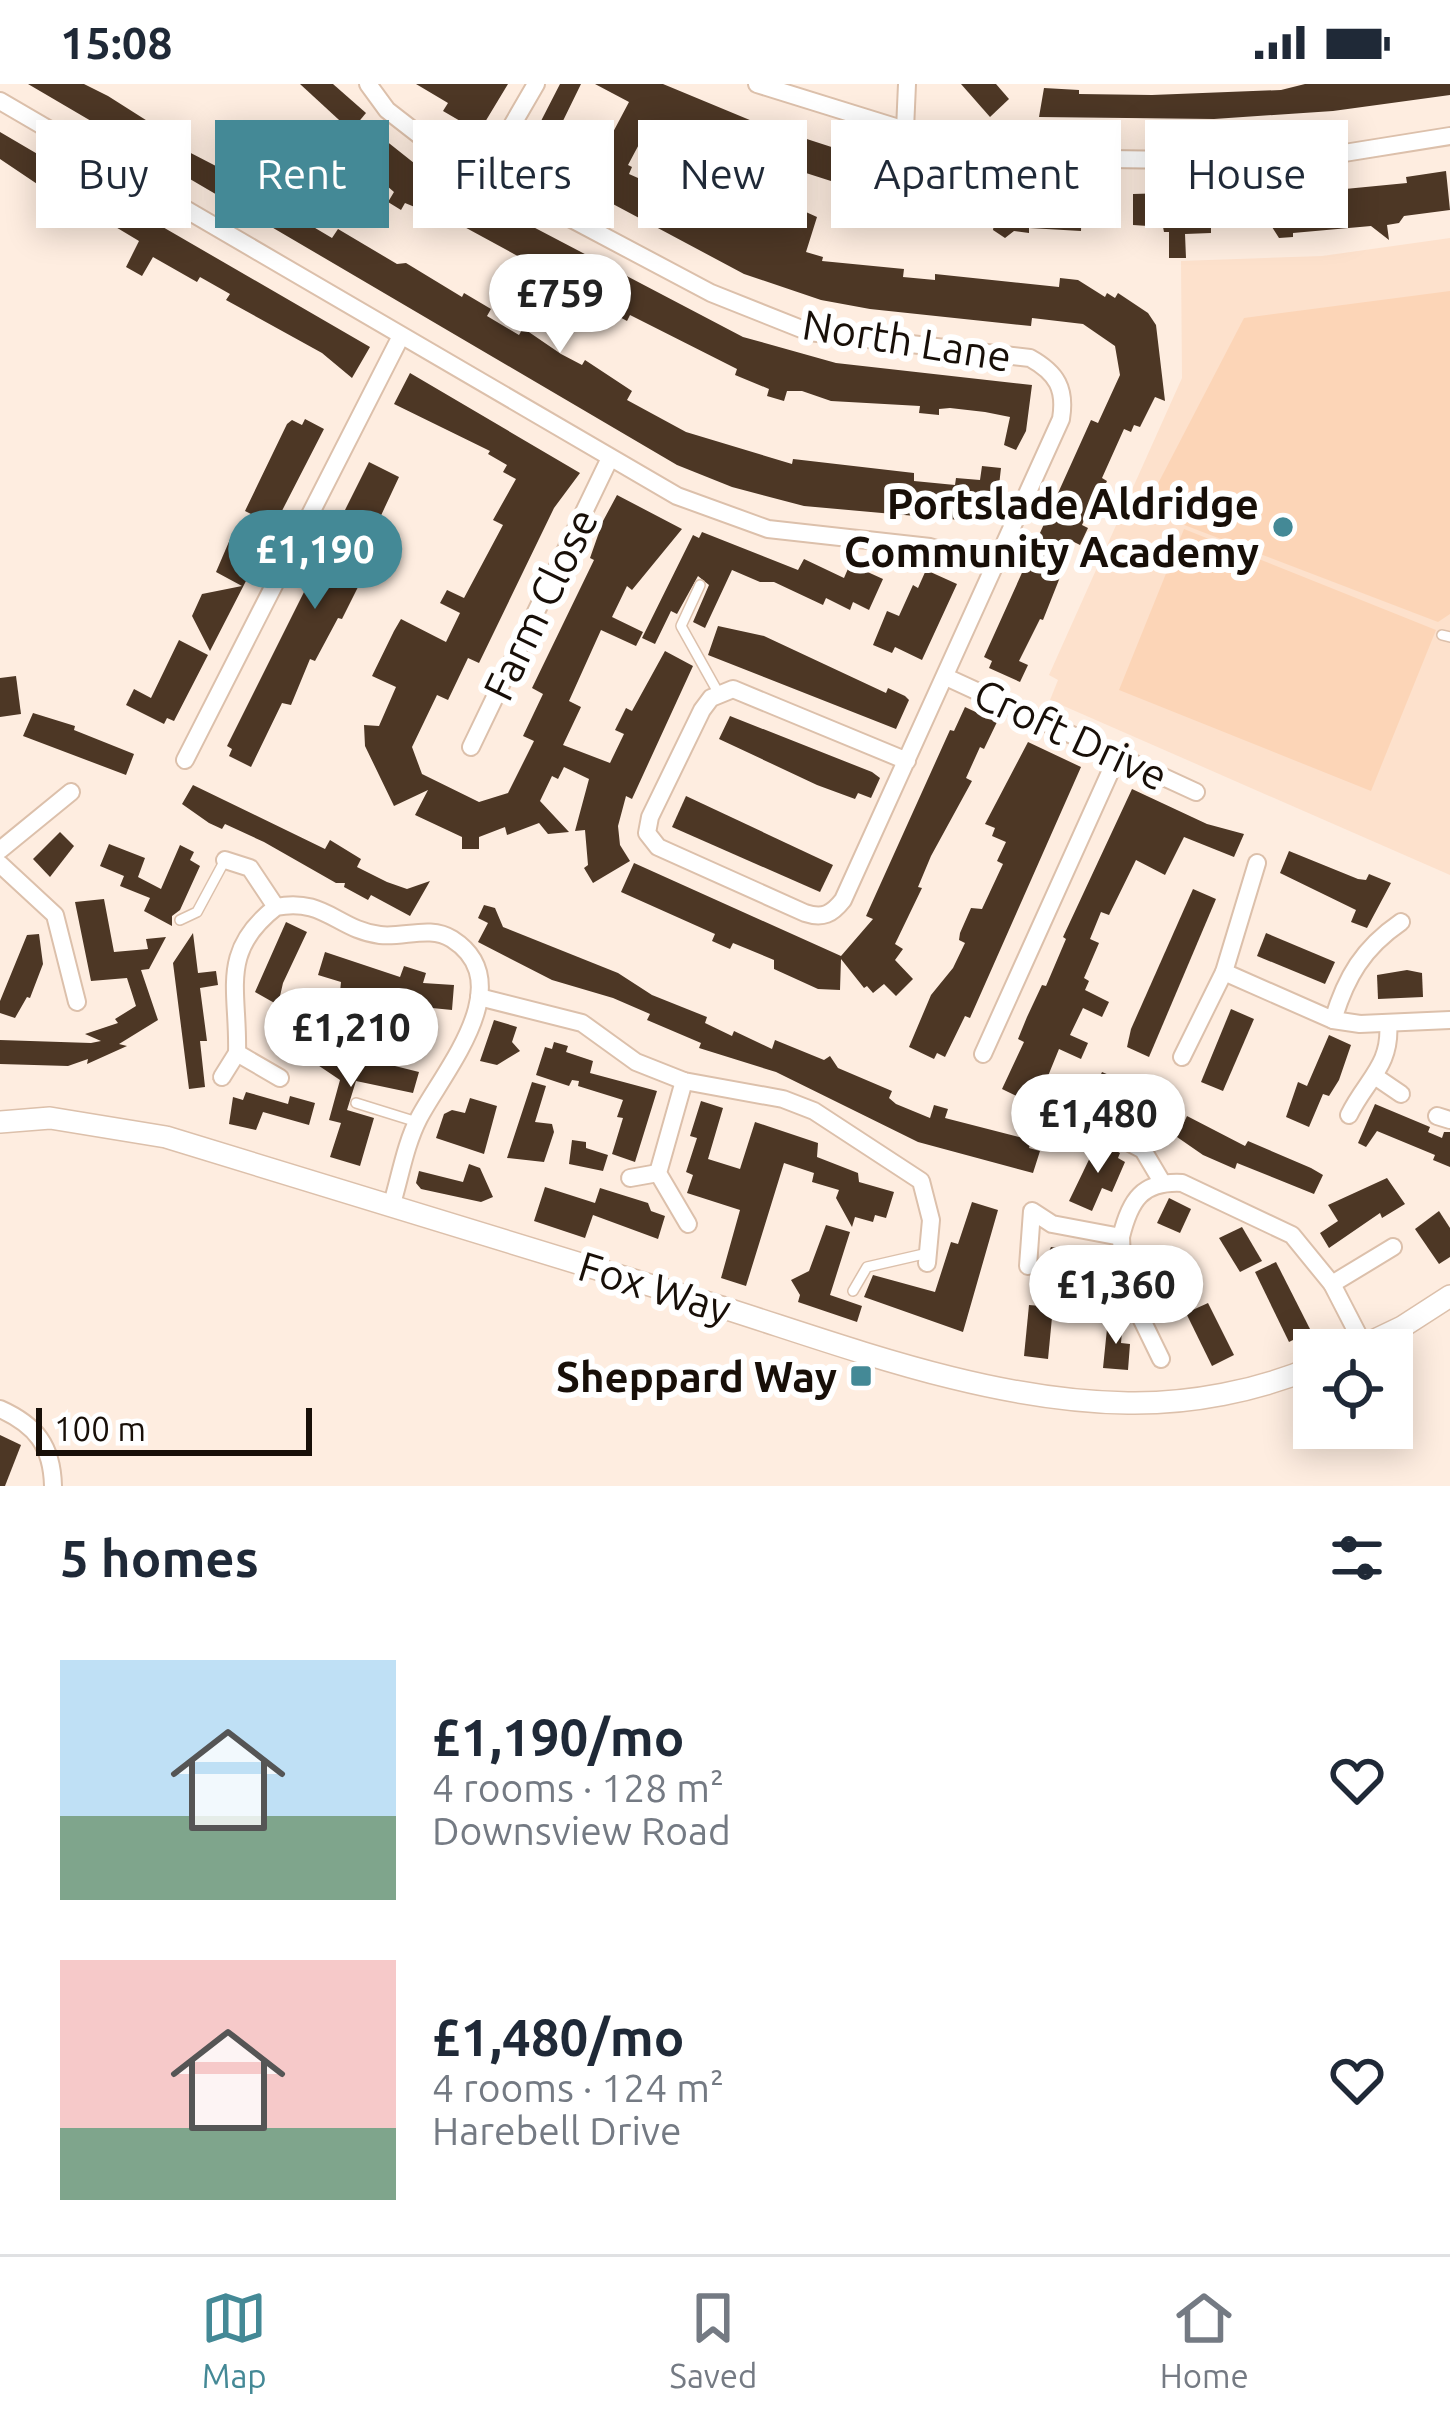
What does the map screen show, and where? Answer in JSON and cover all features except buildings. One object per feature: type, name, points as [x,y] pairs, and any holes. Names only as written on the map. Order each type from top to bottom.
[{"type":"street","name":"North Lane","points":[[368,84],[387,110],[413,130]]},
{"type":"street","points":[[515,120],[536,84]]},
{"type":"street","points":[[757,84],[873,120]]},
{"type":"street","points":[[905,120],[907,84]]},
{"type":"street","points":[[0,101],[676,496],[768,529],[930,547],[995,566]]},
{"type":"street","points":[[1121,159],[1338,154],[1450,136]]},
{"type":"street","name":"North Lane","points":[[590,228],[711,293],[809,332],[1030,358],[1047,368],[1064,398],[1061,419],[946,677],[843,900],[826,916],[805,914],[650,841],[650,817],[702,710],[719,694]]},
{"type":"street","points":[[185,760],[401,336]]},
{"type":"street","name":"Farm Close","points":[[471,747],[609,460]]},
{"type":"street","name":"Croft Drive","points":[[946,677],[1196,792]]},
{"type":"street","points":[[719,694],[733,689],[747,692],[907,760]]},
{"type":"street","points":[[982,1054],[1117,757]]},
{"type":"street","points":[[0,850],[56,800],[71,793]]},
{"type":"street","points":[[225,860],[250,868],[276,907]]},
{"type":"street","points":[[1182,1057],[1224,972],[1257,863]]},
{"type":"street","points":[[0,864],[56,915],[77,1002]]},
{"type":"street","points":[[222,1077],[237,1053],[235,961],[257,922],[276,907],[313,905],[377,935],[427,932],[449,937],[468,952],[479,972],[479,997],[464,1046],[417,1122],[391,1207]]},
{"type":"street","points":[[1333,1020],[1345,981],[1361,957],[1401,922]]},
{"type":"street","points":[[1224,972],[1333,1020],[1450,1020]]},
{"type":"street","points":[[479,997],[582,1023],[636,1062],[684,1081],[783,1099],[814,1111],[865,1149],[904,1167],[921,1181],[928,1198],[928,1258]]},
{"type":"street","points":[[1349,1115],[1376,1077],[1390,1046],[1388,1023]]},
{"type":"street","points":[[237,1053],[280,1078]]},
{"type":"street","points":[[1376,1077],[1401,1094]]},
{"type":"street","points":[[684,1081],[658,1173],[688,1224]]},
{"type":"street","name":"Fox Way","points":[[0,1122],[50,1118],[166,1137],[866,1352],[1049,1396],[1127,1403],[1178,1401],[1246,1389],[1293,1374]]},
{"type":"street","points":[[1095,1125],[1143,1150],[1162,1182]]},
{"type":"street","points":[[630,1178],[658,1173]]},
{"type":"street","points":[[1161,1359],[1123,1281],[1121,1237],[1127,1212],[1140,1190],[1162,1182],[1182,1183],[1275,1224],[1308,1251],[1332,1284],[1351,1329]]},
{"type":"street","points":[[1028,1266],[1032,1211],[1052,1224],[1121,1237]]},
{"type":"street","points":[[1332,1284],[1393,1246]]},
{"type":"street","points":[[1392,1329],[1450,1296]]},
{"type":"street","points":[[0,1408],[39,1432],[52,1466],[53,1486]]},
{"type":"lane","points":[[700,585],[681,626],[719,694]]},
{"type":"lane","points":[[179,920],[197,912],[225,860]]},
{"type":"lane","points":[[356,1103],[417,1122]]},
{"type":"lane","points":[[853,1291],[867,1267],[928,1258]]},
{"type":"shaded area","name":"Portslade Aldridge Community Academy","points":[[1450,238],[1450,875],[1050,700],[1058,680],[1049,675],[1182,378],[1181,261],[1322,256]]},
{"type":"shaded area","points":[[1450,291],[1450,614],[1438,622],[1179,523],[1150,499],[1244,318]]},
{"type":"shaded area","points":[[1184,529],[1436,630],[1371,791],[1119,690]]},
{"type":"place","name":"Portslade Aldridge Community Academy","points":[[1283,527]]},
{"type":"place","name":"Sheppard Way","points":[[861,1376]]}]
